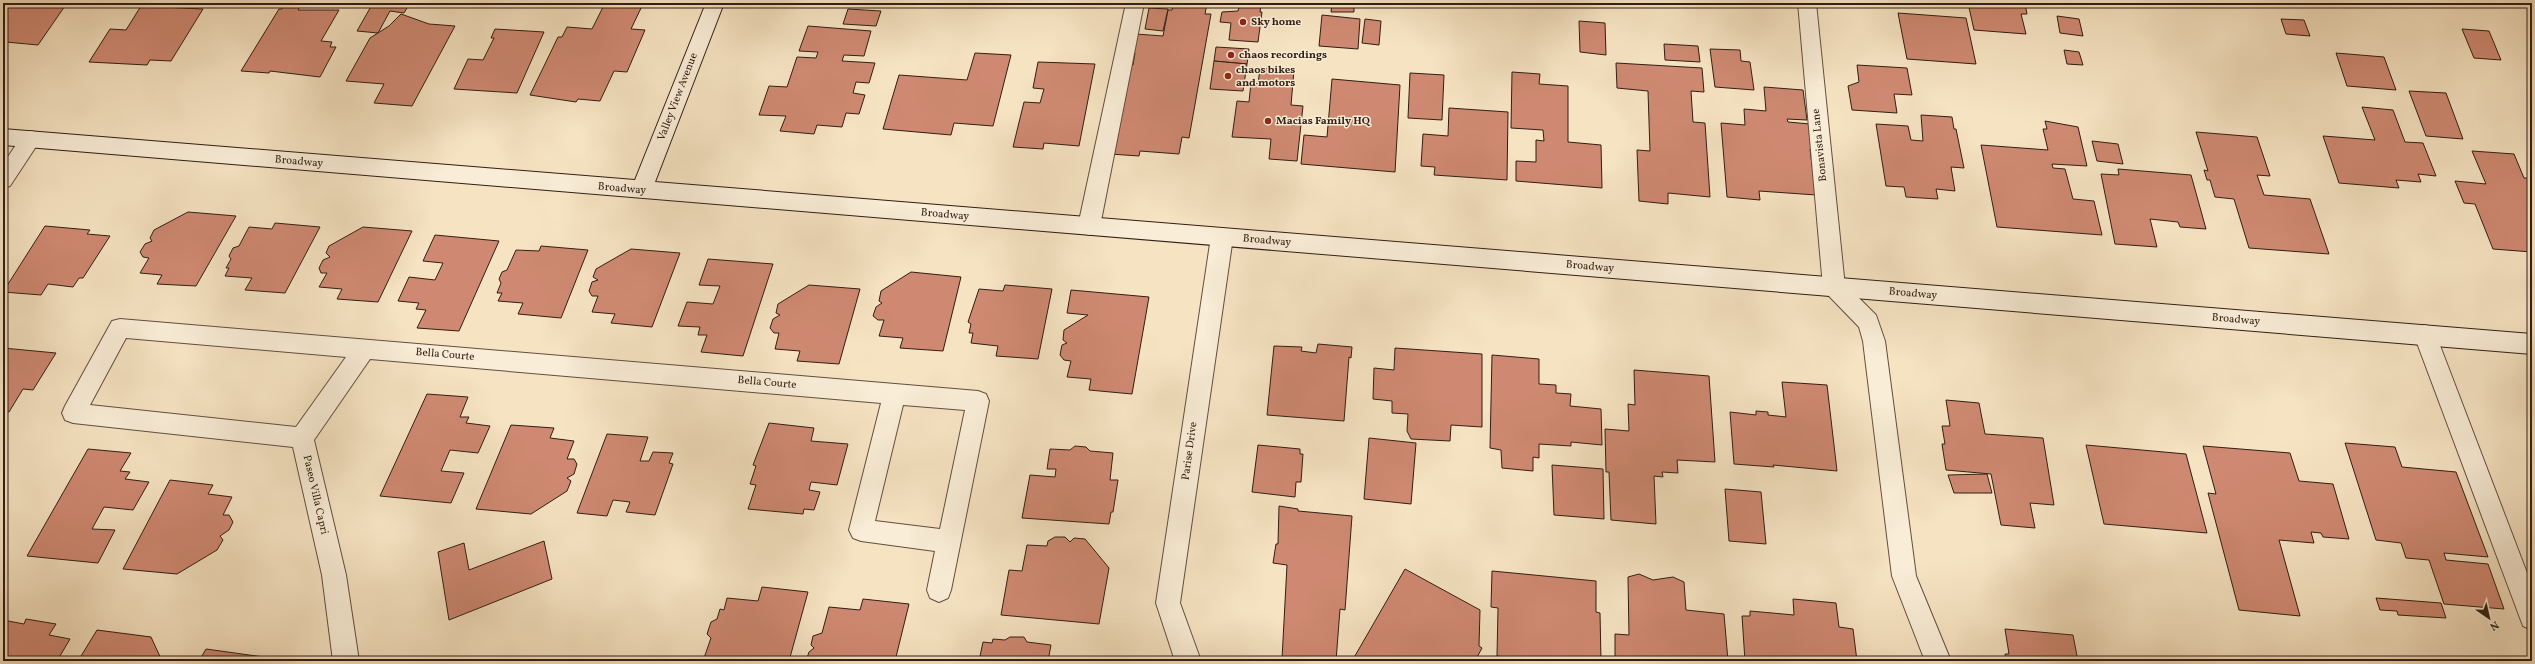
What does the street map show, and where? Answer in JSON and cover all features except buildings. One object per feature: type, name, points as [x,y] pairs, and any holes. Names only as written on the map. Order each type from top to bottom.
[{"type":"street","name":"Valley View Avenue","points":[[642,190],[715,3]]},
{"type":"street","points":[[1089,226],[1135,3]]},
{"type":"street","name":"Bonavista Lane","points":[[1807,3],[1834,287]]},
{"type":"street","name":"Broadway","points":[[3,137],[2532,344]]},
{"type":"street","points":[[3,180],[31,139]]},
{"type":"street","name":"Parise Drive","points":[[1188,661],[1168,602],[1222,237]]},
{"type":"street","points":[[1834,287],[1868,322],[1874,341],[1904,576],[1938,661]]},
{"type":"street","name":"Bella Courte","points":[[302,438],[73,413],[120,328],[978,401],[939,590]]},
{"type":"street","points":[[2425,336],[2532,618]]},
{"type":"street","points":[[302,438],[365,348]]},
{"type":"street","points":[[894,394],[861,530],[949,542]]},
{"type":"street","name":"Paseo Villa Capri","points":[[302,438],[334,575],[346,661]]},
{"type":"place","name":"Sky home","points":[[1243,22]]},
{"type":"place","name":"chaos recordings","points":[[1231,55]]},
{"type":"place","name":"chaos bikes and motors","points":[[1228,76]]},
{"type":"place","name":"Macias Family HQ","points":[[1268,121]]}]
